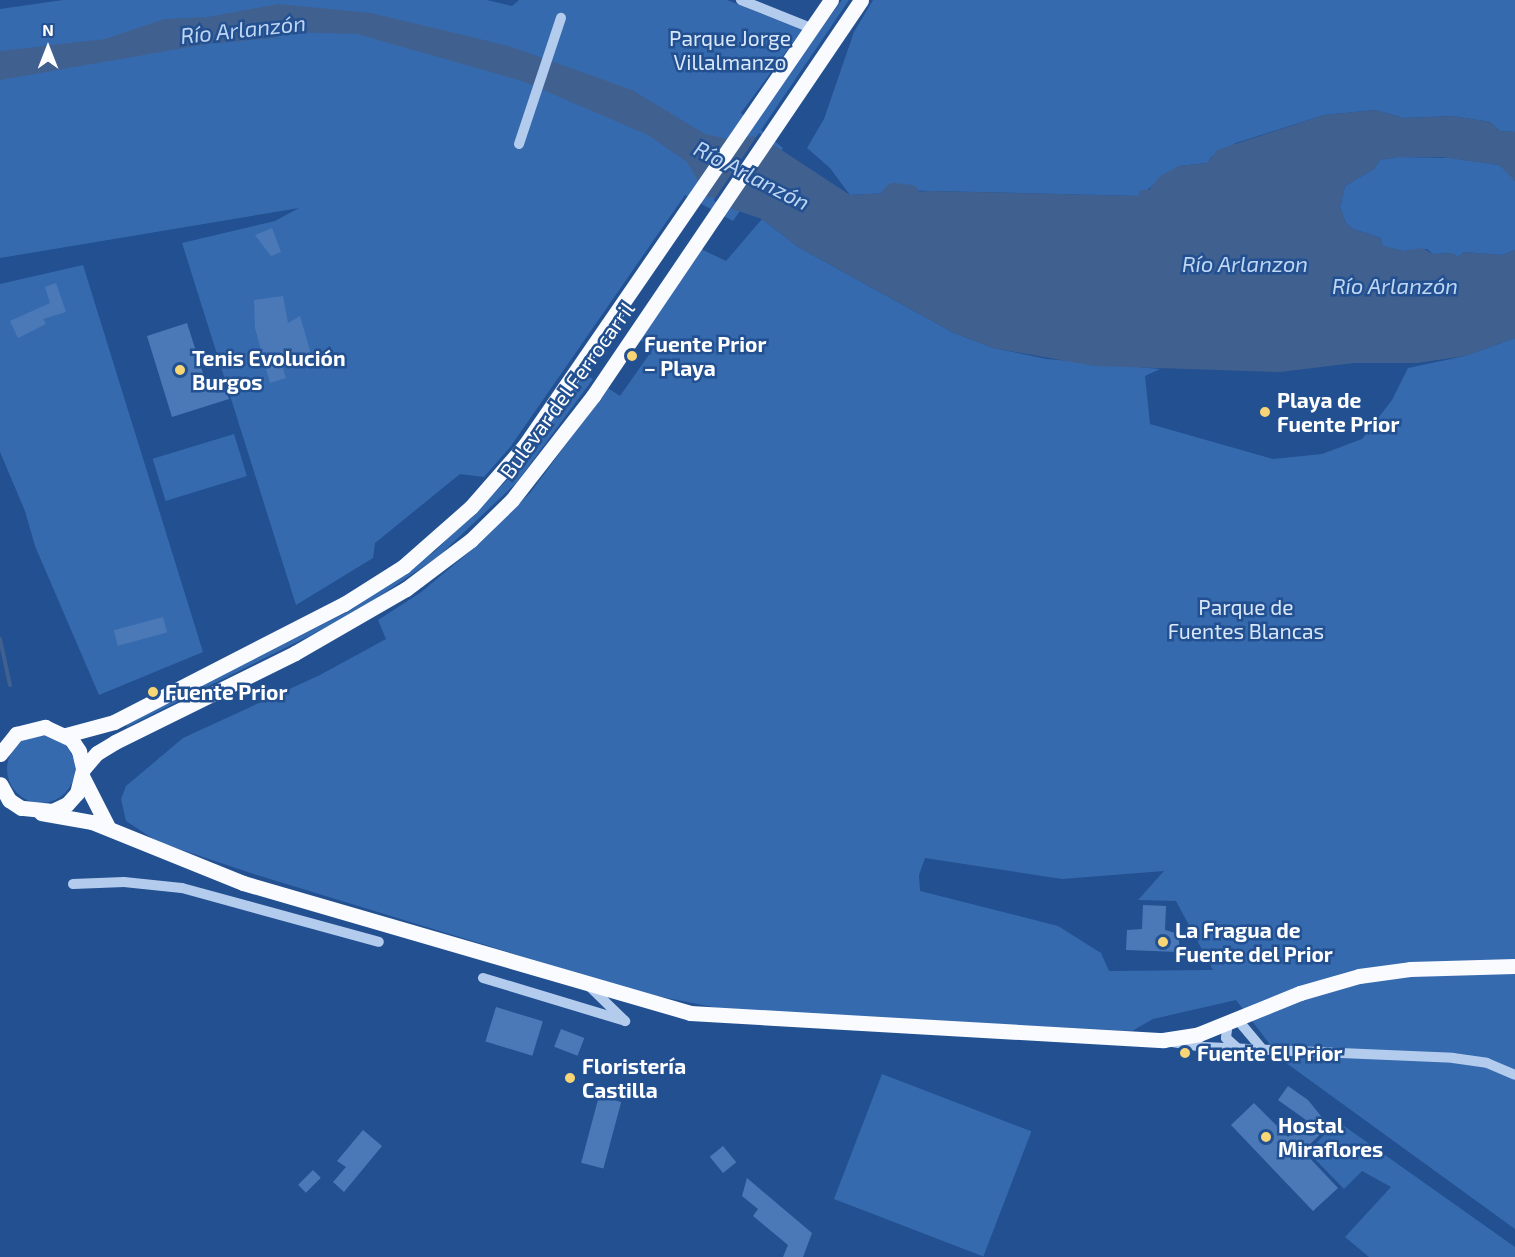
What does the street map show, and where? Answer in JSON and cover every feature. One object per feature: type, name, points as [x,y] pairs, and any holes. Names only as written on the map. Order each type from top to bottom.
[{"type":"main road","name":"Bulevar del Ferrocarril","points":[[66,735],[114,722],[344,604],[404,566],[435,540],[505,471],[525,445],[831,0]]},
{"type":"main road","name":"Bulevar del Ferrocarril","points":[[41,813],[67,804],[97,753],[355,621],[438,568],[513,500],[556,449],[861,0]]},
{"type":"main road","points":[[0,754],[16,734],[32,727],[54,729],[66,735],[79,751],[83,774],[108,827]]},
{"type":"main road","points":[[0,784],[4,799],[21,808],[80,818],[108,827],[150,848],[243,883],[664,1008],[709,1015],[1163,1040],[1184,1038],[1233,1021],[1300,993],[1359,976],[1410,969],[1515,966]]},
{"type":"street","points":[[741,0],[811,28]]},
{"type":"street","points":[[519,144],[560,20]]},
{"type":"street","points":[[73,884],[124,882],[182,888],[379,942]]},
{"type":"street","points":[[483,978],[625,1021],[588,985]]},
{"type":"street","points":[[1237,1048],[1227,1038],[1233,1021],[1262,1048]]},
{"type":"street","points":[[1163,1040],[1182,1045],[1453,1058],[1487,1064],[1515,1075]]},
{"type":"green space","name":"Parque Jorge Villalmanzo","points":[[63,0],[487,0],[512,6],[519,0],[727,0],[802,30],[741,113],[753,123],[842,0],[849,0],[761,130],[783,148],[733,221],[685,195],[511,446],[484,477],[460,474],[375,543],[373,558],[296,605],[182,243],[275,221],[299,208],[0,258],[0,9]]},
{"type":"green space","points":[[873,0],[1515,0],[1515,132],[1500,131],[1490,122],[1453,116],[1404,118],[1375,110],[1324,115],[1236,143],[1212,156],[1207,163],[1179,166],[1139,196],[893,190],[889,193],[850,195],[830,168],[807,148],[824,119],[854,32]]},
{"type":"green space","points":[[1398,157],[1451,158],[1499,165],[1506,170],[1515,181],[1515,250],[1502,255],[1464,252],[1458,257],[1452,253],[1433,254],[1427,249],[1403,251],[1383,246],[1381,238],[1353,229],[1346,223],[1340,207],[1345,186],[1374,169],[1380,160]]},
{"type":"green space","name":"Parque de Fuentes Blancas","points":[[762,219],[798,247],[954,333],[993,348],[1047,359],[1160,369],[1145,376],[1150,424],[1273,459],[1322,454],[1362,439],[1392,400],[1408,368],[1465,356],[1515,338],[1515,1229],[1282,1060],[1236,1000],[1153,1019],[1132,1031],[728,1010],[642,993],[257,875],[158,842],[126,821],[121,799],[126,786],[183,738],[320,675],[386,639],[378,620],[420,593],[479,544],[530,493],[608,388],[620,396],[653,349],[639,339],[701,249],[726,261]],"holes":[[[925,858],[1062,879],[1164,871],[1138,900],[1176,901],[1213,970],[1109,971],[1101,953],[1058,926],[920,891],[919,875]]]},
{"type":"green space","points":[[83,265],[203,652],[99,695],[35,546],[25,511],[0,452],[0,284]]},
{"type":"green space","points":[[585,374],[593,379],[517,482],[439,556],[353,614],[127,727],[125,724],[351,610],[435,551],[511,476]]},
{"type":"green space","points":[[234,434],[247,476],[166,501],[153,459]]},
{"type":"green space","points":[[34,735],[48,735],[60,740],[70,750],[75,769],[70,788],[60,798],[48,803],[34,803],[22,798],[12,788],[7,776],[7,762],[12,750],[22,740]]},
{"type":"green space","points":[[882,1074],[1031,1131],[983,1256],[834,1199]]},
{"type":"green space","points":[[1337,1121],[1515,1247],[1515,1257],[1369,1257],[1345,1237],[1391,1187],[1362,1171],[1344,1189],[1308,1152]]},
{"type":"water","name":"Río Arlanzon","points":[[278,4],[371,13],[509,46],[632,90],[705,134],[728,139],[760,136],[850,195],[930,191],[1138,196],[1140,190],[1149,190],[1160,176],[1179,166],[1207,163],[1217,150],[1324,115],[1375,110],[1404,118],[1453,116],[1490,122],[1500,131],[1515,132],[1515,181],[1499,165],[1441,157],[1398,157],[1380,160],[1374,169],[1345,186],[1340,207],[1346,223],[1353,229],[1381,238],[1383,246],[1403,251],[1422,248],[1433,254],[1452,253],[1458,257],[1464,252],[1502,255],[1515,250],[1515,338],[1465,356],[1417,363],[1354,363],[1280,372],[1094,366],[993,348],[954,333],[798,247],[762,219],[732,209],[718,198],[707,197],[687,162],[648,135],[522,81],[357,34],[283,32],[275,38],[207,44],[0,80],[0,51],[105,39],[164,19],[208,17]]},
{"type":"pier","points":[[759,133],[774,143],[729,210],[714,200]]},
{"type":"building","points":[[272,228],[281,252],[271,256],[255,235]]},
{"type":"building","points":[[56,283],[66,312],[43,319],[46,324],[18,338],[10,321],[50,303],[45,287]]},
{"type":"building","points":[[283,296],[288,323],[300,316],[311,354],[280,359],[286,378],[270,383],[255,328],[254,300]]},
{"type":"building","name":"Tenis Evolución Burgos","points":[[187,323],[207,386],[223,381],[229,399],[172,417],[147,336]]},
{"type":"building","points":[[163,617],[167,632],[118,646],[114,630]]},
{"type":"building","points":[[1143,905],[1166,906],[1165,930],[1179,934],[1179,952],[1126,950],[1127,930],[1142,929]]},
{"type":"building","points":[[496,1007],[543,1021],[532,1056],[485,1041]]},
{"type":"building","points":[[561,1029],[584,1038],[578,1056],[554,1047]]},
{"type":"building","points":[[1288,1086],[1308,1100],[1329,1126],[1303,1151],[1338,1188],[1313,1211],[1231,1125],[1254,1103],[1288,1137],[1306,1120],[1278,1100]]},
{"type":"building","points":[[599,1096],[621,1102],[603,1169],[581,1163]]},
{"type":"building","points":[[363,1130],[382,1146],[344,1192],[333,1182],[346,1167],[337,1161]]},
{"type":"building","points":[[723,1146],[736,1162],[723,1173],[710,1157]]},
{"type":"building","points":[[313,1170],[321,1178],[306,1193],[298,1185]]},
{"type":"building","points":[[747,1178],[812,1233],[803,1257],[783,1257],[788,1245],[753,1216],[758,1209],[742,1196]]},
{"type":"waterway","points":[[889,193],[893,190],[911,192]]},
{"type":"waterway","points":[[0,639],[10,685]]},
{"type":"place","name":"Fuente Prior – Playa","points":[[632,356]]},
{"type":"place","name":"Tenis Evolución Burgos","points":[[180,370]]},
{"type":"place","name":"Playa de Fuente Prior","points":[[1265,412]]},
{"type":"place","name":"Fuente Prior","points":[[153,692]]},
{"type":"place","name":"La Fragua de Fuente del Prior","points":[[1163,942]]},
{"type":"place","name":"Fuente El Prior","points":[[1185,1053]]},
{"type":"place","name":"Floristería Castilla","points":[[570,1078]]},
{"type":"place","name":"Hostal Miraflores","points":[[1266,1137]]},
{"type":"water label","name":"Río Arlanzón","points":[[243,29]]},
{"type":"water label","name":"Río Arlanzón","points":[[752,175]]},
{"type":"water label","name":"Río Arlanzón","points":[[1395,286]]}]
